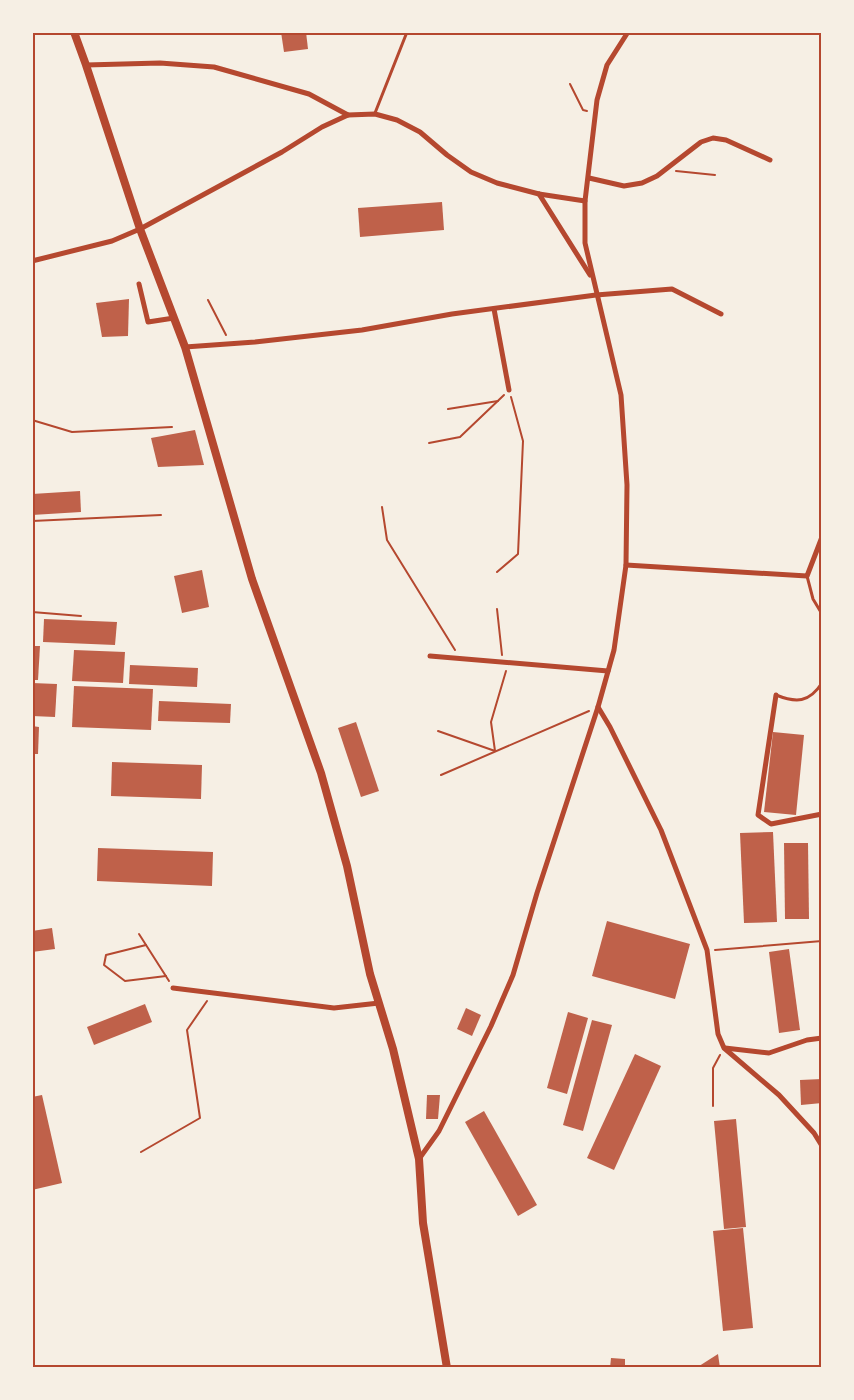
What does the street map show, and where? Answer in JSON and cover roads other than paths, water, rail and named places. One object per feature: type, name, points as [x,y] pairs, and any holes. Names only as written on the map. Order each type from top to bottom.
[{"type":"street","points":[[74,32],[140,229],[185,347],[252,579],[321,773],[347,866],[370,974],[393,1049],[419,1159],[423,1223],[447,1368]]},
{"type":"street","points":[[419,1159],[439,1131],[491,1026],[513,975],[537,893],[598,707],[614,650],[626,565],[627,485],[621,395],[585,242],[585,201],[597,100],[607,65],[628,32]]},
{"type":"street","points":[[86,65],[160,62],[214,67],[309,94],[348,115]]},
{"type":"street","points":[[32,261],[112,241],[140,229],[348,115],[375,114],[397,120],[420,132],[471,172],[497,182],[539,194],[585,201]]},
{"type":"street","points":[[589,178],[624,186],[642,183],[657,176],[700,142],[713,138],[726,140],[770,160]]},
{"type":"street","points":[[539,194],[593,279]]},
{"type":"street","points":[[139,284],[148,322],[174,318]]},
{"type":"street","points":[[185,347],[362,330],[452,314],[596,295],[672,289],[721,314]]},
{"type":"street","points":[[494,309],[509,390]]},
{"type":"street","points":[[626,565],[807,576],[822,537]]},
{"type":"street","points":[[430,656],[608,671]]},
{"type":"street","points":[[776,695],[758,815],[771,824],[822,814]]},
{"type":"street","points":[[598,707],[610,727],[661,830],[707,950],[718,1034],[724,1048],[779,1096],[814,1133],[822,1146]]},
{"type":"street","points":[[173,988],[334,1008],[379,1003]]},
{"type":"street","points":[[724,1048],[769,1053],[808,1040],[822,1038]]},
{"type":"lane","points":[[375,114],[407,32]]},
{"type":"lane","points":[[807,576],[814,599],[822,614]]},
{"type":"lane","points":[[776,695],[790,700],[803,700],[814,694],[822,683]]}]
